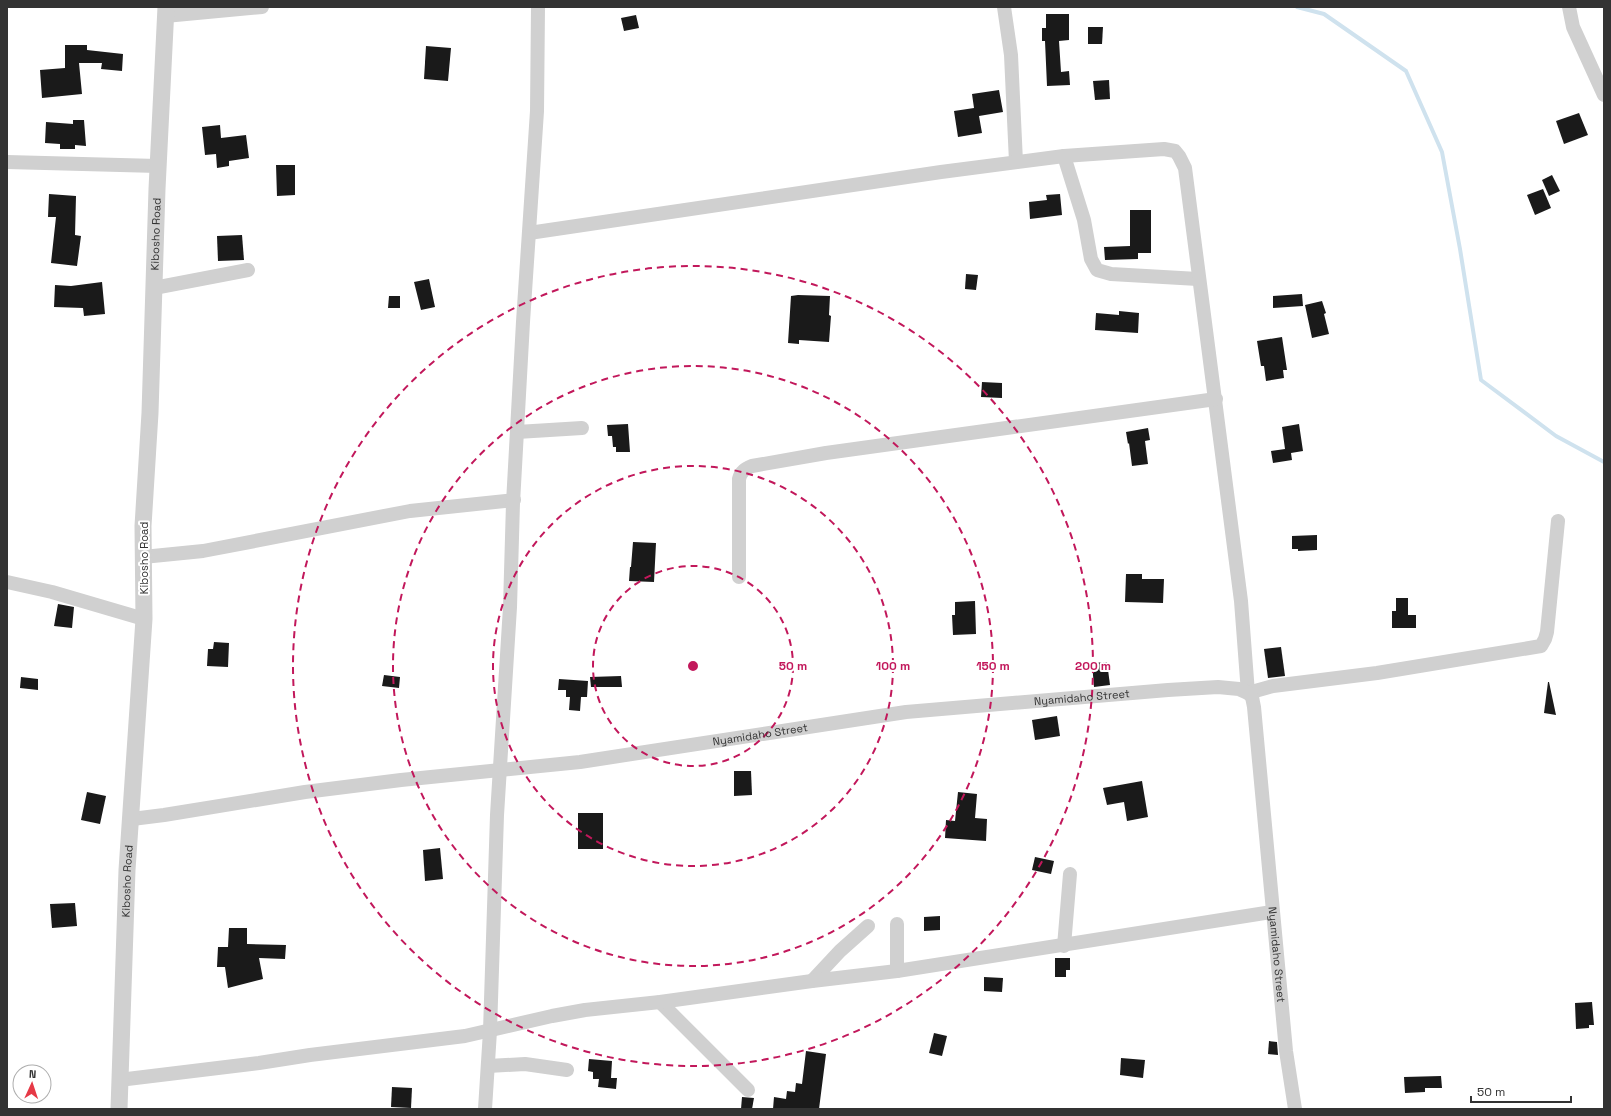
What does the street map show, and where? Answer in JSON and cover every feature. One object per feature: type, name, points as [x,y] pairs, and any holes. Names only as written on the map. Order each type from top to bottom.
[{"type":"street","points":[[166,12],[262,7]]},
{"type":"street","points":[[485,1109],[490,1031],[500,769],[509,631],[517,432],[528,233],[537,111],[538,7]]},
{"type":"street","points":[[1004,7],[1011,55],[1016,162]]},
{"type":"street","points":[[1569,7],[1573,27],[1604,95]]},
{"type":"street","name":"Kibosho Road","points":[[119,1109],[127,870],[132,819],[144,619],[143,526],[150,412],[158,166],[166,12]]},
{"type":"street","points":[[528,233],[1016,162],[1064,156],[1148,149],[1175,151],[1185,168],[1198,279],[1216,399],[1241,601],[1248,693],[1274,686],[1377,674],[1541,646],[1547,632],[1558,521]]},
{"type":"street","points":[[1064,156],[1084,220],[1091,259],[1096,270],[1111,274],[1198,279]]},
{"type":"street","points":[[7,162],[158,166]]},
{"type":"street","points":[[154,288],[248,270]]},
{"type":"street","points":[[739,577],[739,479],[740,474],[744,470],[752,466],[826,454],[1216,399]]},
{"type":"street","points":[[517,432],[582,428]]},
{"type":"street","points":[[143,557],[203,551],[410,511],[514,500]]},
{"type":"street","points":[[7,582],[52,592],[144,619]]},
{"type":"street","name":"Nyamidaho Street","points":[[132,819],[305,792],[500,769],[580,762],[906,712],[1168,690],[1239,689],[1248,693],[1252,698],[1254,707],[1286,1051],[1295,1109]]},
{"type":"street","points":[[1064,946],[1070,874]]},
{"type":"street","points":[[119,1080],[465,1036],[552,1016],[897,971],[1064,946],[1272,912]]},
{"type":"street","points":[[897,924],[897,971]]},
{"type":"street","points":[[812,981],[840,951],[868,926]]},
{"type":"street","points":[[660,1002],[748,1090]]},
{"type":"street","points":[[488,1066],[526,1064],[567,1070]]},
{"type":"building","points":[[1046,14],[1069,14],[1069,40],[1059,41],[1061,72],[1069,71],[1070,85],[1047,86],[1045,41],[1042,41],[1042,28],[1046,28]]},
{"type":"building","points":[[636,15],[639,28],[624,31],[621,18]]},
{"type":"building","points":[[1088,27],[1103,27],[1102,44],[1088,44]]},
{"type":"building","points":[[65,45],[87,45],[87,50],[123,54],[122,71],[101,69],[102,63],[79,63],[82,94],[42,98],[40,70],[65,68]]},
{"type":"building","points":[[426,46],[451,48],[448,81],[424,79]]},
{"type":"building","points":[[1109,80],[1110,99],[1095,100],[1093,81]]},
{"type":"building","points":[[999,90],[1003,112],[979,116],[982,133],[958,137],[954,111],[974,108],[972,94]]},
{"type":"building","points":[[1579,113],[1588,135],[1564,144],[1556,121]]},
{"type":"building","points":[[73,120],[84,120],[86,146],[75,145],[75,149],[60,149],[60,144],[45,143],[46,122],[73,124]]},
{"type":"building","points":[[220,125],[221,138],[246,135],[249,158],[229,161],[229,166],[217,168],[216,154],[205,155],[202,127]]},
{"type":"building","points":[[276,165],[295,165],[295,195],[277,196]]},
{"type":"building","points":[[1552,175],[1560,191],[1549,196],[1542,180]]},
{"type":"building","points":[[1543,189],[1551,208],[1535,215],[1527,195]]},
{"type":"building","points":[[49,194],[76,196],[75,235],[81,236],[77,266],[51,263],[56,217],[48,217]]},
{"type":"building","points":[[1060,194],[1062,215],[1030,219],[1029,202],[1047,200],[1046,195]]},
{"type":"building","points":[[1130,210],[1151,210],[1151,253],[1138,253],[1138,259],[1105,260],[1104,247],[1130,246]]},
{"type":"building","points":[[242,235],[244,260],[218,261],[217,236]]},
{"type":"building","points":[[966,274],[978,275],[976,290],[965,289]]},
{"type":"building","points":[[429,279],[435,307],[421,310],[414,282]]},
{"type":"building","points":[[102,282],[105,314],[84,316],[83,308],[54,307],[55,285],[71,286]]},
{"type":"building","points":[[1302,294],[1303,306],[1273,308],[1273,296]]},
{"type":"building","points":[[389,296],[400,296],[400,308],[388,308]]},
{"type":"building","points":[[791,296],[830,296],[829,315],[831,316],[829,342],[799,340],[799,344],[788,343]]},
{"type":"building","points":[[1322,301],[1326,313],[1324,314],[1329,334],[1312,338],[1305,305]]},
{"type":"building","points":[[1119,311],[1139,313],[1138,333],[1095,330],[1096,313],[1119,315]]},
{"type":"building","points":[[1282,337],[1287,370],[1283,370],[1284,378],[1266,381],[1264,366],[1261,366],[1257,341]]},
{"type":"building","points":[[982,382],[1002,383],[1002,398],[981,397]]},
{"type":"building","points":[[628,424],[630,452],[616,452],[616,447],[613,447],[612,436],[608,436],[607,425]]},
{"type":"building","points":[[1299,424],[1303,451],[1291,453],[1292,460],[1273,463],[1271,451],[1285,449],[1282,427]]},
{"type":"building","points":[[1148,428],[1150,440],[1145,441],[1148,464],[1132,466],[1126,432]]},
{"type":"building","points":[[1317,535],[1317,550],[1298,551],[1298,549],[1292,549],[1292,536]]},
{"type":"building","points":[[633,542],[656,543],[654,582],[629,581]]},
{"type":"building","points":[[1126,574],[1142,574],[1142,579],[1164,579],[1163,603],[1125,602]]},
{"type":"building","points":[[1396,598],[1408,598],[1408,615],[1416,615],[1416,628],[1392,628],[1392,611],[1396,611]]},
{"type":"building","points":[[975,601],[976,634],[953,635],[952,615],[955,615],[955,602]]},
{"type":"building","points":[[58,604],[74,607],[72,628],[54,626]]},
{"type":"building","points":[[214,642],[229,643],[228,667],[207,666],[208,649],[213,649]]},
{"type":"building","points":[[1281,647],[1285,676],[1268,678],[1264,649]]},
{"type":"building","points":[[1107,662],[1110,685],[1094,687],[1092,663]]},
{"type":"building","points":[[384,675],[400,677],[399,688],[382,686]]},
{"type":"building","points":[[621,676],[622,687],[591,687],[590,677]]},
{"type":"building","points":[[21,677],[38,679],[38,690],[20,688]]},
{"type":"building","points":[[559,679],[588,681],[587,697],[581,697],[580,711],[569,710],[570,697],[566,697],[566,690],[558,690]]},
{"type":"building","points":[[1549,682],[1556,715],[1544,713]]},
{"type":"building","points":[[1057,716],[1060,736],[1035,740],[1032,720]]},
{"type":"building","points":[[734,771],[751,771],[752,795],[734,796]]},
{"type":"building","points":[[1142,781],[1148,817],[1127,821],[1124,802],[1107,805],[1103,788]]},
{"type":"building","points":[[87,792],[106,796],[100,824],[81,820]]},
{"type":"building","points":[[958,792],[977,794],[975,818],[987,819],[986,841],[945,838],[946,820],[955,821]]},
{"type":"building","points":[[578,813],[603,813],[603,849],[578,849]]},
{"type":"building","points":[[440,848],[443,879],[425,881],[423,850]]},
{"type":"building","points":[[1035,857],[1054,861],[1051,874],[1032,870]]},
{"type":"building","points":[[75,903],[77,926],[52,928],[50,904]]},
{"type":"building","points":[[940,916],[940,930],[924,931],[924,917]]},
{"type":"building","points":[[229,928],[247,928],[247,944],[286,945],[285,959],[259,958],[263,979],[228,988],[225,967],[217,967],[218,947],[228,947]]},
{"type":"building","points":[[1055,958],[1070,958],[1070,970],[1066,970],[1066,977],[1055,977]]},
{"type":"building","points":[[984,977],[1003,978],[1002,992],[984,991]]},
{"type":"building","points":[[1592,1002],[1594,1025],[1589,1025],[1589,1028],[1576,1029],[1575,1003]]},
{"type":"building","points":[[934,1033],[947,1036],[942,1056],[929,1053]]},
{"type":"building","points":[[1269,1041],[1277,1042],[1278,1055],[1268,1054]]},
{"type":"building","points":[[806,1051],[826,1054],[819,1109],[773,1109],[774,1097],[786,1099],[787,1091],[795,1092],[796,1083],[802,1084]]},
{"type":"building","points":[[1121,1058],[1145,1060],[1143,1078],[1120,1075]]},
{"type":"building","points":[[589,1059],[612,1061],[611,1078],[617,1078],[616,1089],[598,1087],[599,1079],[593,1079],[593,1072],[588,1071]]},
{"type":"building","points":[[1441,1076],[1442,1088],[1425,1088],[1425,1092],[1405,1093],[1404,1077]]},
{"type":"building","points":[[392,1087],[412,1088],[411,1108],[391,1107]]},
{"type":"building","points":[[742,1097],[754,1098],[752,1109],[741,1109]]},
{"type":"waterway","points":[[1297,7],[1324,14],[1406,71],[1442,152],[1460,249],[1481,380],[1556,436],[1604,462]]}]
